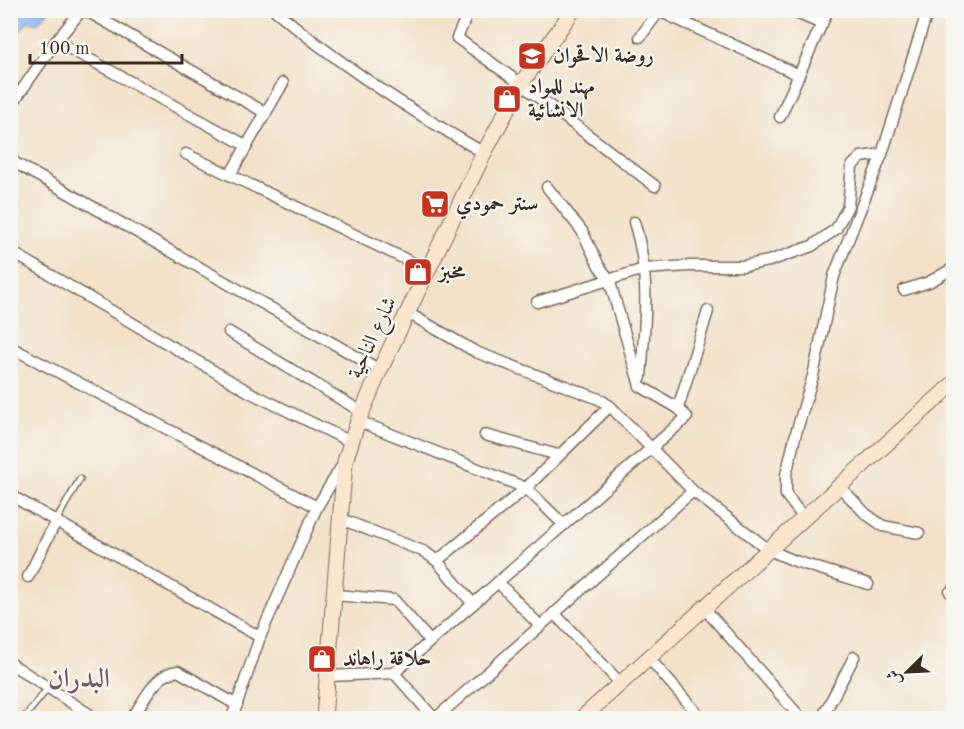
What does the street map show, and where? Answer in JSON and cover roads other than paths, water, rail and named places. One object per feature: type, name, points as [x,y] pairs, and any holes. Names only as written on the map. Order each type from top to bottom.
[{"type":"main road","name":"شارع الناحية","points":[[324,718],[345,461],[360,416],[484,153],[521,84],[573,10]]},
{"type":"main road","points":[[582,718],[954,383]]},
{"type":"street","points":[[10,107],[56,41],[83,10],[266,113]]},
{"type":"street","points":[[275,10],[306,37],[430,122],[484,153]]},
{"type":"street","points":[[470,10],[457,38],[654,186]]},
{"type":"street","points":[[789,10],[822,24]]},
{"type":"street","points":[[780,117],[828,10]]},
{"type":"street","points":[[804,518],[786,495],[786,476],[813,376],[834,276],[882,154],[928,10]]},
{"type":"street","points":[[640,37],[660,11],[799,75]]},
{"type":"street","points":[[56,41],[247,146]]},
{"type":"street","points":[[230,175],[283,83]]},
{"type":"street","points":[[186,154],[428,270]]},
{"type":"street","points":[[537,302],[644,269],[743,266],[769,261],[812,246],[836,229],[848,206],[852,166],[861,158],[882,154]]},
{"type":"street","points":[[10,160],[380,370]]},
{"type":"street","points":[[329,676],[393,673],[687,417],[678,408],[640,386],[609,279],[599,266],[582,231],[547,187]]},
{"type":"street","points":[[633,222],[639,238],[647,298],[640,386]]},
{"type":"street","points":[[10,251],[251,393],[351,442]]},
{"type":"street","points":[[904,290],[929,282],[954,268]]},
{"type":"street","points":[[678,408],[708,311]]},
{"type":"street","points":[[408,313],[476,352],[599,399],[610,406],[693,490],[769,550],[795,561],[868,584]]},
{"type":"street","points":[[229,332],[360,416],[526,488],[564,525]]},
{"type":"street","points":[[10,347],[317,507]]},
{"type":"street","points":[[437,561],[526,488],[610,406]]},
{"type":"street","points":[[484,435],[558,455]]},
{"type":"street","points":[[232,718],[260,638],[317,507],[345,461]]},
{"type":"street","points":[[840,486],[866,514],[884,526],[919,533]]},
{"type":"street","points":[[393,673],[435,718],[693,490]]},
{"type":"street","points":[[10,495],[260,638]]},
{"type":"street","points":[[341,519],[425,552],[437,561],[473,604]]},
{"type":"street","points":[[28,577],[56,521]]},
{"type":"street","points":[[498,582],[540,627]]},
{"type":"street","points":[[335,596],[394,600],[430,641]]},
{"type":"street","points":[[704,608],[801,718]]},
{"type":"street","points":[[554,613],[621,684]]},
{"type":"street","points":[[822,718],[854,657]]},
{"type":"street","points":[[650,658],[702,718]]},
{"type":"street","points":[[10,663],[95,718]]},
{"type":"street","points":[[132,718],[160,677],[178,671],[237,705]]},
{"type":"lane","points":[[56,521],[80,479]]},
{"type":"lane","points":[[24,718],[48,688]]},
{"type":"water","points":[[11,10],[48,11],[37,23],[29,20],[11,41]]},
{"type":"place","name":"روضة الاقحوان","points":[[532,56]]},
{"type":"place","name":"مهند للمواد الانشائية","points":[[507,99]]},
{"type":"place","name":"سنتر حمودي","points":[[435,204]]},
{"type":"place","name":"مخبز","points":[[418,272]]},
{"type":"place","name":"حلاقة راهاند","points":[[322,659]]},
{"type":"district","name":"البدران","points":[[79,679]]}]
